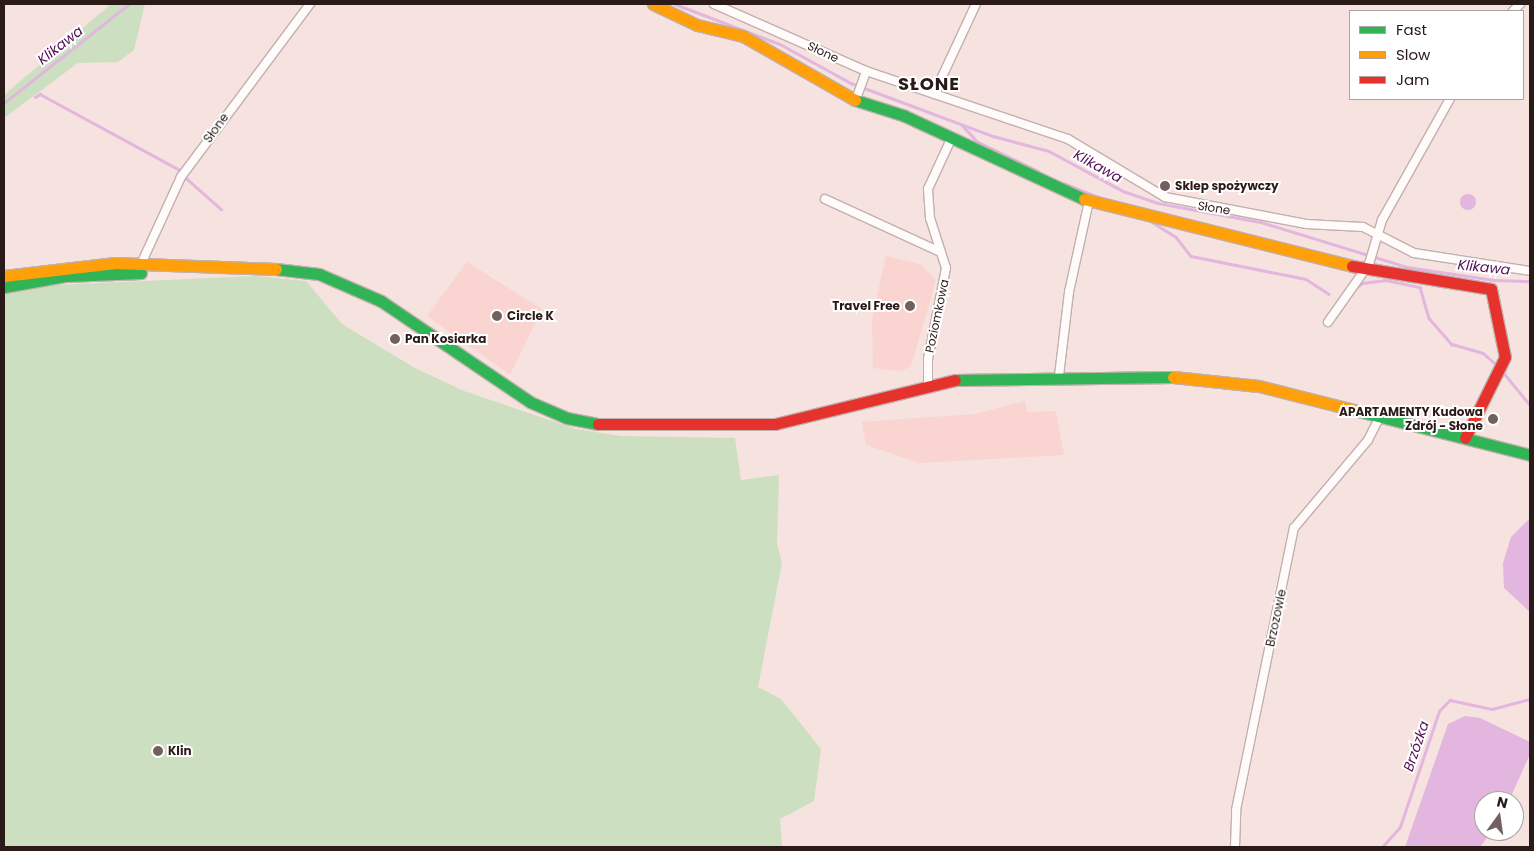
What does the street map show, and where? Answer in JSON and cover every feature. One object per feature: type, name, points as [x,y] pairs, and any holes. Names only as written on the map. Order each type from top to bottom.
[{"type":"main road","points":[[653,4],[697,25],[743,36],[856,98],[952,137],[1089,201],[1367,266],[1491,289],[1505,357],[1465,438]]},
{"type":"main road","points":[[4,276],[62,266],[295,270],[350,284],[530,402],[593,424],[763,426],[928,383],[981,376],[1221,380],[1380,416],[1530,455]]},
{"type":"main road","points":[[4,287],[66,276],[140,268]]},
{"type":"street","name":"Słone","points":[[140,268],[181,177],[310,4]]},
{"type":"street","name":"Słone","points":[[714,4],[866,72],[1068,139],[1142,187],[1180,202],[1377,232],[1414,253],[1530,270]]},
{"type":"street","points":[[934,94],[976,4]]},
{"type":"street","points":[[856,98],[866,72]]},
{"type":"street","points":[[1328,322],[1367,266],[1376,248],[1377,232],[1449,100]]},
{"type":"street","name":"Poziomkowa","points":[[928,383],[928,359],[946,282],[928,189],[952,137]]},
{"type":"street","points":[[825,199],[940,252]]},
{"type":"street","points":[[1059,376],[1069,292],[1089,201]]},
{"type":"street","name":"Brzozowie","points":[[1235,847],[1236,810],[1294,528],[1368,440],[1380,416]]},
{"type":"shaded area","points":[[1468,194],[1474,196],[1476,202],[1474,208],[1468,210],[1462,208],[1460,202],[1462,196]]},
{"type":"shaded area","points":[[886,256],[920,264],[936,280],[911,367],[899,371],[873,368],[872,319]]},
{"type":"shaded area","points":[[467,262],[542,309],[510,375],[427,316]]},
{"type":"shaded area","points":[[1025,401],[1027,412],[1056,411],[1064,455],[919,463],[866,445],[862,422],[975,414]]},
{"type":"shaded area","points":[[1530,518],[1530,612],[1504,588],[1503,563],[1511,537]]},
{"type":"shaded area","points":[[1465,716],[1480,718],[1530,742],[1530,754],[1513,791],[1474,791],[1474,841],[1484,841],[1480,847],[1405,847],[1448,724]]},
{"type":"green space","points":[[111,4],[145,4],[134,50],[118,62],[78,63],[4,118],[4,95]]},
{"type":"green space","points":[[255,276],[306,281],[342,324],[415,368],[464,391],[576,429],[621,436],[735,438],[741,480],[779,475],[777,544],[782,563],[758,687],[781,699],[821,749],[814,801],[780,819],[782,847],[4,847],[4,292],[29,286]]},
{"type":"waterway","name":"Klikawa","points":[[4,103],[129,4]]},
{"type":"waterway","name":"Klikawa","points":[[675,4],[780,44],[851,83],[993,136],[1049,151],[1123,191],[1158,203],[1261,222],[1407,267],[1494,280],[1530,281]]},
{"type":"waterway","points":[[35,97],[40,94],[180,170]]},
{"type":"waterway","points":[[962,125],[978,142],[1038,171]]},
{"type":"waterway","points":[[186,178],[221,209]]},
{"type":"waterway","points":[[1063,183],[1106,200]]},
{"type":"waterway","points":[[1152,222],[1176,237],[1191,256],[1306,279],[1329,294]]},
{"type":"waterway","points":[[1356,288],[1362,283],[1386,280],[1420,287],[1429,318],[1452,344],[1483,353],[1497,365]]},
{"type":"waterway","points":[[1503,372],[1530,405]]},
{"type":"waterway","name":"Brzózka","points":[[1382,847],[1400,827],[1439,711],[1450,700],[1492,709],[1530,699]]},
{"type":"traffic: fast","points":[[855,100],[905,116],[1084,199]]},
{"type":"traffic: fast","points":[[276,269],[319,274],[381,301],[530,402],[567,418],[598,424]]},
{"type":"traffic: fast","points":[[4,287],[66,276],[141,273]]},
{"type":"traffic: fast","points":[[955,380],[1173,377]]},
{"type":"traffic: fast","points":[[1358,411],[1530,455]]},
{"type":"traffic: slow","points":[[653,4],[697,25],[743,36],[855,100]]},
{"type":"traffic: slow","points":[[1084,199],[1352,266]]},
{"type":"traffic: slow","points":[[4,276],[115,263],[276,269]]},
{"type":"traffic: slow","points":[[1173,377],[1259,386],[1358,411]]},
{"type":"traffic: jam","points":[[1352,266],[1491,289],[1505,357],[1465,438]]},
{"type":"traffic: jam","points":[[598,424],[775,424],[955,380]]},
{"type":"place","name":"Sklep spożywczy","points":[[1165,186]]},
{"type":"place","name":"Travel Free","points":[[910,306]]},
{"type":"place","name":"Circle K","points":[[497,316]]},
{"type":"place","name":"Pan Kosiarka","points":[[395,339]]},
{"type":"place","name":"APARTAMENTY Kudowa Zdrój - Słone","points":[[1493,419]]},
{"type":"place","name":"Klin","points":[[158,751]]},
{"type":"district","name":"SŁONE","points":[[929,84]]}]
